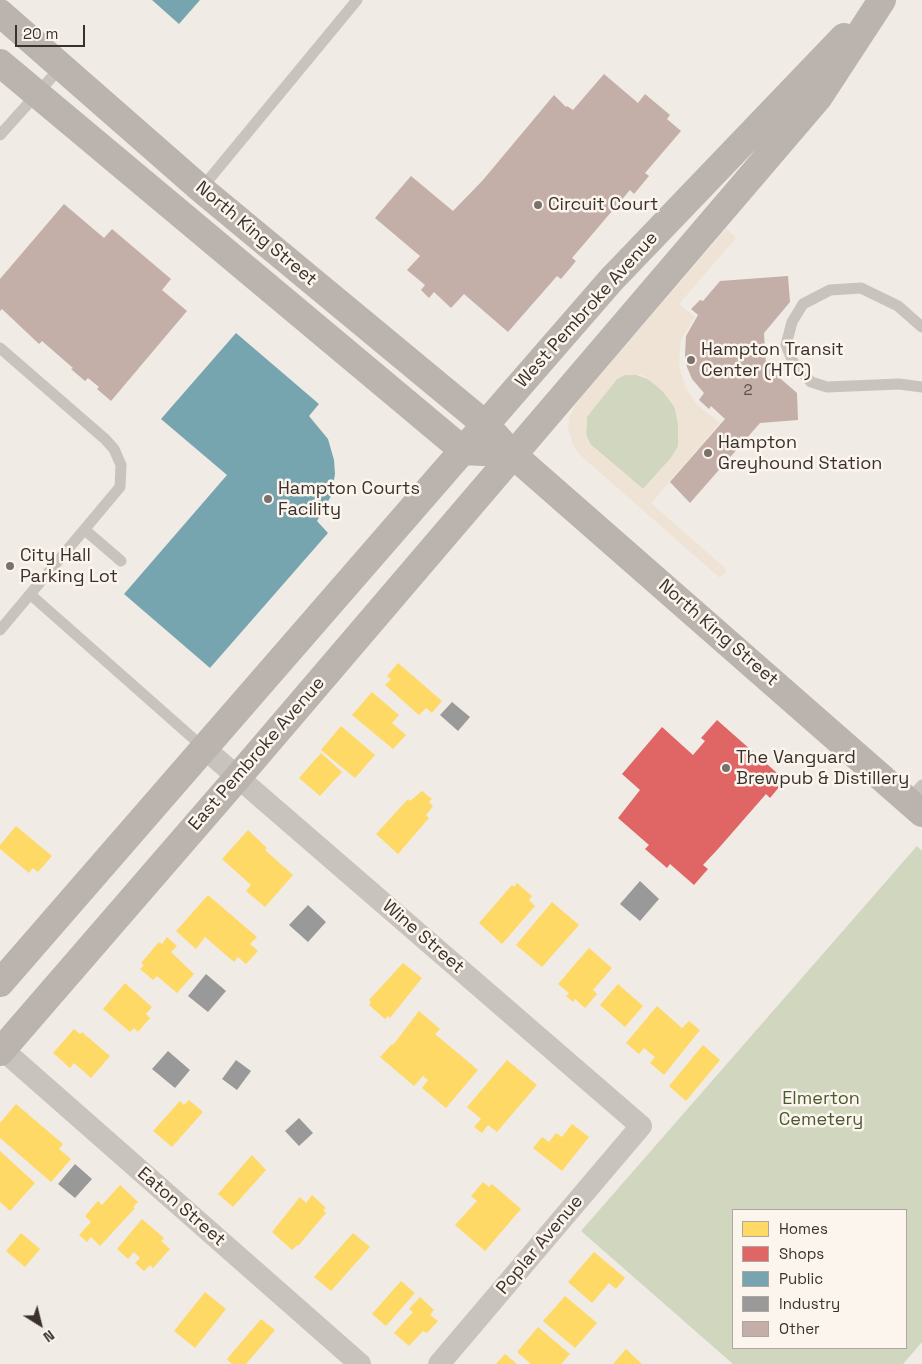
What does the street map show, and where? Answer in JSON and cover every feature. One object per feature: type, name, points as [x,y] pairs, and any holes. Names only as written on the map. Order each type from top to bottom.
[{"type":"main road","name":"West Pembroke Avenue","points":[[464,451],[611,280],[800,82],[882,0]]},
{"type":"main road","name":"West Pembroke Avenue","points":[[512,454],[818,98],[882,0]]},
{"type":"main road","name":"North King Street","points":[[0,13],[201,189],[486,425],[512,454],[917,800]]},
{"type":"main road","name":"North King Street","points":[[0,63],[464,451]]},
{"type":"main road","points":[[0,983],[464,451],[512,454]]},
{"type":"main road","name":"East Pembroke Avenue","points":[[0,1050],[238,777],[512,454]]},
{"type":"street","name":"Wine Street","points":[[204,748],[641,1126]]},
{"type":"street","name":"Eaton Street","points":[[0,1050],[360,1364]]},
{"type":"street","name":"Poplar Avenue","points":[[439,1364],[641,1126]]},
{"type":"lane","points":[[201,189],[357,0]]},
{"type":"lane","points":[[0,135],[60,67]]},
{"type":"lane","points":[[922,327],[898,306],[861,288],[830,290],[803,304],[792,322],[786,345],[793,362],[811,382],[827,387],[898,384],[922,387]]},
{"type":"lane","points":[[0,348],[114,449],[121,465],[120,487],[0,630]]},
{"type":"lane","points":[[84,530],[121,561]]},
{"type":"lane","points":[[31,595],[204,748]]},
{"type":"green space","points":[[634,374],[650,380],[669,397],[675,408],[680,434],[679,445],[671,458],[643,489],[590,444],[586,434],[587,417],[592,409],[617,379],[625,375]]},
{"type":"green space","name":"Elmerton Cemetery","points":[[917,846],[922,851],[922,1342],[903,1364],[733,1364],[581,1231]]},
{"type":"shaded area","points":[[726,229],[736,238],[679,304],[695,317],[681,339],[679,364],[685,387],[697,405],[720,423],[651,503],[727,570],[720,578],[579,454],[574,447],[568,429],[570,415],[577,402]],"holes":[[[625,375],[642,375],[661,389],[675,408],[678,423],[678,446],[671,458],[643,489],[590,444],[586,434],[587,417],[617,379]]]},
{"type":"building: Homes","points":[[398,663],[442,701],[432,713],[426,708],[419,715],[385,685],[391,679],[387,676]]},
{"type":"building: Homes","points":[[372,692],[399,715],[392,723],[406,735],[393,749],[352,715]]},
{"type":"building: Homes","points":[[341,726],[375,755],[355,778],[321,750]]},
{"type":"building: Homes","points":[[321,753],[342,772],[320,796],[299,778]]},
{"type":"building: Homes","points":[[422,791],[432,799],[429,802],[433,806],[426,815],[429,818],[398,854],[376,834],[408,799],[410,801]]},
{"type":"building: Homes","points":[[16,826],[52,856],[38,872],[33,868],[29,873],[0,849],[0,845]]},
{"type":"building: Homes","points":[[248,830],[267,848],[265,850],[293,875],[265,907],[246,891],[251,885],[222,859]]},
{"type":"building: Homes","points":[[517,883],[532,896],[529,900],[535,906],[502,944],[479,923],[512,885],[514,887]]},
{"type":"building: Homes","points":[[208,895],[257,937],[250,944],[258,951],[246,964],[238,957],[234,962],[205,937],[196,949],[176,931]]},
{"type":"building: Homes","points":[[552,902],[579,925],[542,967],[516,945]]},
{"type":"building: Homes","points":[[167,937],[177,946],[171,952],[194,974],[177,993],[157,976],[153,980],[140,969],[144,965],[141,963],[159,942],[162,944]]},
{"type":"building: Homes","points":[[589,948],[612,968],[593,990],[597,994],[585,1008],[575,999],[573,1002],[566,996],[569,993],[558,984]]},
{"type":"building: Homes","points":[[403,963],[422,978],[390,1018],[388,1016],[385,1019],[369,1005],[371,1002],[369,1000]]},
{"type":"building: Homes","points":[[125,983],[152,1007],[146,1014],[150,1018],[138,1032],[134,1028],[130,1032],[103,1009]]},
{"type":"building: Homes","points":[[618,984],[643,1006],[625,1027],[600,1005]]},
{"type":"building: Homes","points":[[657,1006],[682,1028],[689,1021],[700,1030],[664,1075],[650,1063],[655,1057],[644,1048],[639,1054],[626,1043]]},
{"type":"building: Homes","points":[[419,1011],[440,1029],[435,1034],[478,1070],[446,1108],[422,1088],[428,1080],[423,1076],[414,1086],[380,1057],[393,1045]]},
{"type":"building: Homes","points":[[74,1029],[80,1034],[82,1032],[110,1056],[91,1078],[74,1063],[70,1068],[53,1053]]},
{"type":"building: Homes","points":[[703,1045],[720,1060],[686,1101],[669,1086]]},
{"type":"building: Homes","points":[[507,1060],[537,1085],[497,1132],[488,1125],[482,1133],[474,1127],[481,1119],[467,1107]]},
{"type":"building: Homes","points":[[189,1100],[203,1112],[172,1147],[153,1131],[180,1101],[184,1105]]},
{"type":"building: Homes","points":[[16,1104],[63,1144],[59,1149],[71,1159],[51,1182],[0,1138],[0,1123]]},
{"type":"building: Homes","points":[[572,1124],[589,1137],[562,1171],[533,1148],[542,1137],[549,1142],[556,1133],[562,1137]]},
{"type":"building: Homes","points":[[0,1151],[35,1183],[10,1211],[0,1202]]},
{"type":"building: Homes","points":[[252,1155],[266,1170],[233,1207],[218,1194]]},
{"type":"building: Homes","points":[[483,1182],[489,1187],[492,1184],[521,1209],[485,1251],[455,1225],[477,1201],[471,1196]]},
{"type":"building: Homes","points":[[120,1185],[138,1202],[133,1207],[135,1208],[100,1246],[91,1237],[87,1242],[79,1235],[91,1222],[85,1216],[98,1201],[102,1205]]},
{"type":"building: Homes","points":[[312,1195],[326,1208],[323,1210],[326,1213],[298,1246],[292,1250],[272,1232],[300,1197],[306,1203]]},
{"type":"building: Homes","points":[[142,1219],[164,1238],[161,1241],[170,1249],[153,1268],[150,1265],[144,1271],[135,1263],[140,1258],[134,1252],[128,1259],[117,1249]]},
{"type":"building: Homes","points":[[21,1233],[40,1249],[25,1267],[6,1251]]},
{"type":"building: Homes","points":[[353,1233],[370,1247],[331,1291],[314,1277]]},
{"type":"building: Homes","points":[[594,1252],[625,1278],[616,1289],[609,1283],[592,1303],[568,1282]]},
{"type":"building: Homes","points":[[401,1281],[415,1293],[386,1326],[372,1314]]},
{"type":"building: Homes","points":[[205,1292],[226,1309],[195,1348],[174,1331]]},
{"type":"building: Homes","points":[[565,1296],[597,1323],[575,1348],[543,1321]]},
{"type":"building: Homes","points":[[420,1297],[434,1310],[430,1315],[438,1321],[427,1333],[423,1331],[409,1346],[394,1333],[413,1312],[409,1309]]},
{"type":"building: Homes","points":[[261,1319],[275,1330],[246,1364],[232,1364],[227,1359]]},
{"type":"building: Homes","points":[[538,1327],[570,1354],[561,1364],[531,1364],[517,1352]]},
{"type":"building: Homes","points":[[626,1349],[642,1364],[613,1364]]},
{"type":"building: Homes","points":[[505,1354],[517,1364],[496,1364]]},
{"type":"building: Shops","points":[[717,720],[785,780],[770,798],[766,794],[703,865],[708,869],[694,885],[670,864],[667,868],[645,849],[649,845],[618,818],[640,790],[622,774],[662,727],[693,755],[705,741],[701,738]]},
{"type":"building: Public","points":[[152,0],[200,0],[179,24]]},
{"type":"building: Public","name":"Hampton Courts Facility","points":[[236,333],[319,404],[309,416],[328,439],[334,460],[335,474],[331,496],[317,521],[328,533],[210,668],[124,594],[227,475],[161,419]]},
{"type":"building: Industry","points":[[452,702],[470,717],[458,731],[440,715]]},
{"type":"building: Industry","points":[[640,881],[659,899],[640,921],[620,904]]},
{"type":"building: Industry","points":[[308,905],[326,922],[308,942],[289,925]]},
{"type":"building: Industry","points":[[206,974],[226,991],[208,1012],[188,996]]},
{"type":"building: Industry","points":[[168,1051],[190,1070],[175,1088],[152,1069]]},
{"type":"building: Industry","points":[[236,1060],[251,1071],[237,1090],[222,1079]]},
{"type":"building: Industry","points":[[299,1118],[313,1133],[299,1146],[285,1131]]},
{"type":"building: Industry","points":[[75,1164],[92,1179],[75,1198],[58,1184]]},
{"type":"building: Other","name":"Circuit Court","points":[[604,74],[638,103],[645,94],[670,115],[667,119],[681,131],[645,173],[649,176],[634,194],[630,190],[572,258],[576,261],[561,279],[557,276],[508,332],[464,294],[451,308],[434,292],[429,298],[421,290],[425,285],[407,270],[420,256],[375,218],[411,176],[453,211],[483,180],[554,95],[566,107],[573,110]]},
{"type":"building: Other","points":[[64,204],[104,238],[112,229],[171,279],[162,290],[187,311],[111,401],[88,378],[85,381],[42,341],[39,344],[2,309],[0,311],[0,279]]},
{"type":"building: Other","points":[[788,276],[790,302],[764,333],[766,366],[797,393],[798,420],[760,423],[690,503],[670,482],[725,419],[711,406],[709,409],[699,400],[704,393],[692,379],[687,367],[685,355],[686,336],[698,315],[691,309],[700,300],[703,301],[720,281]]},
{"type":"place","name":"Circuit Court","points":[[538,205]]},
{"type":"place","name":"Hampton Transit Center (HTC)","points":[[691,360]]},
{"type":"place","name":"Hampton Greyhound Station","points":[[708,453]]},
{"type":"place","name":"Hampton Courts Facility","points":[[268,499]]},
{"type":"place","name":"City Hall Parking Lot","points":[[10,566]]},
{"type":"place","name":"The Vanguard Brewpub & Distillery","points":[[726,768]]}]
